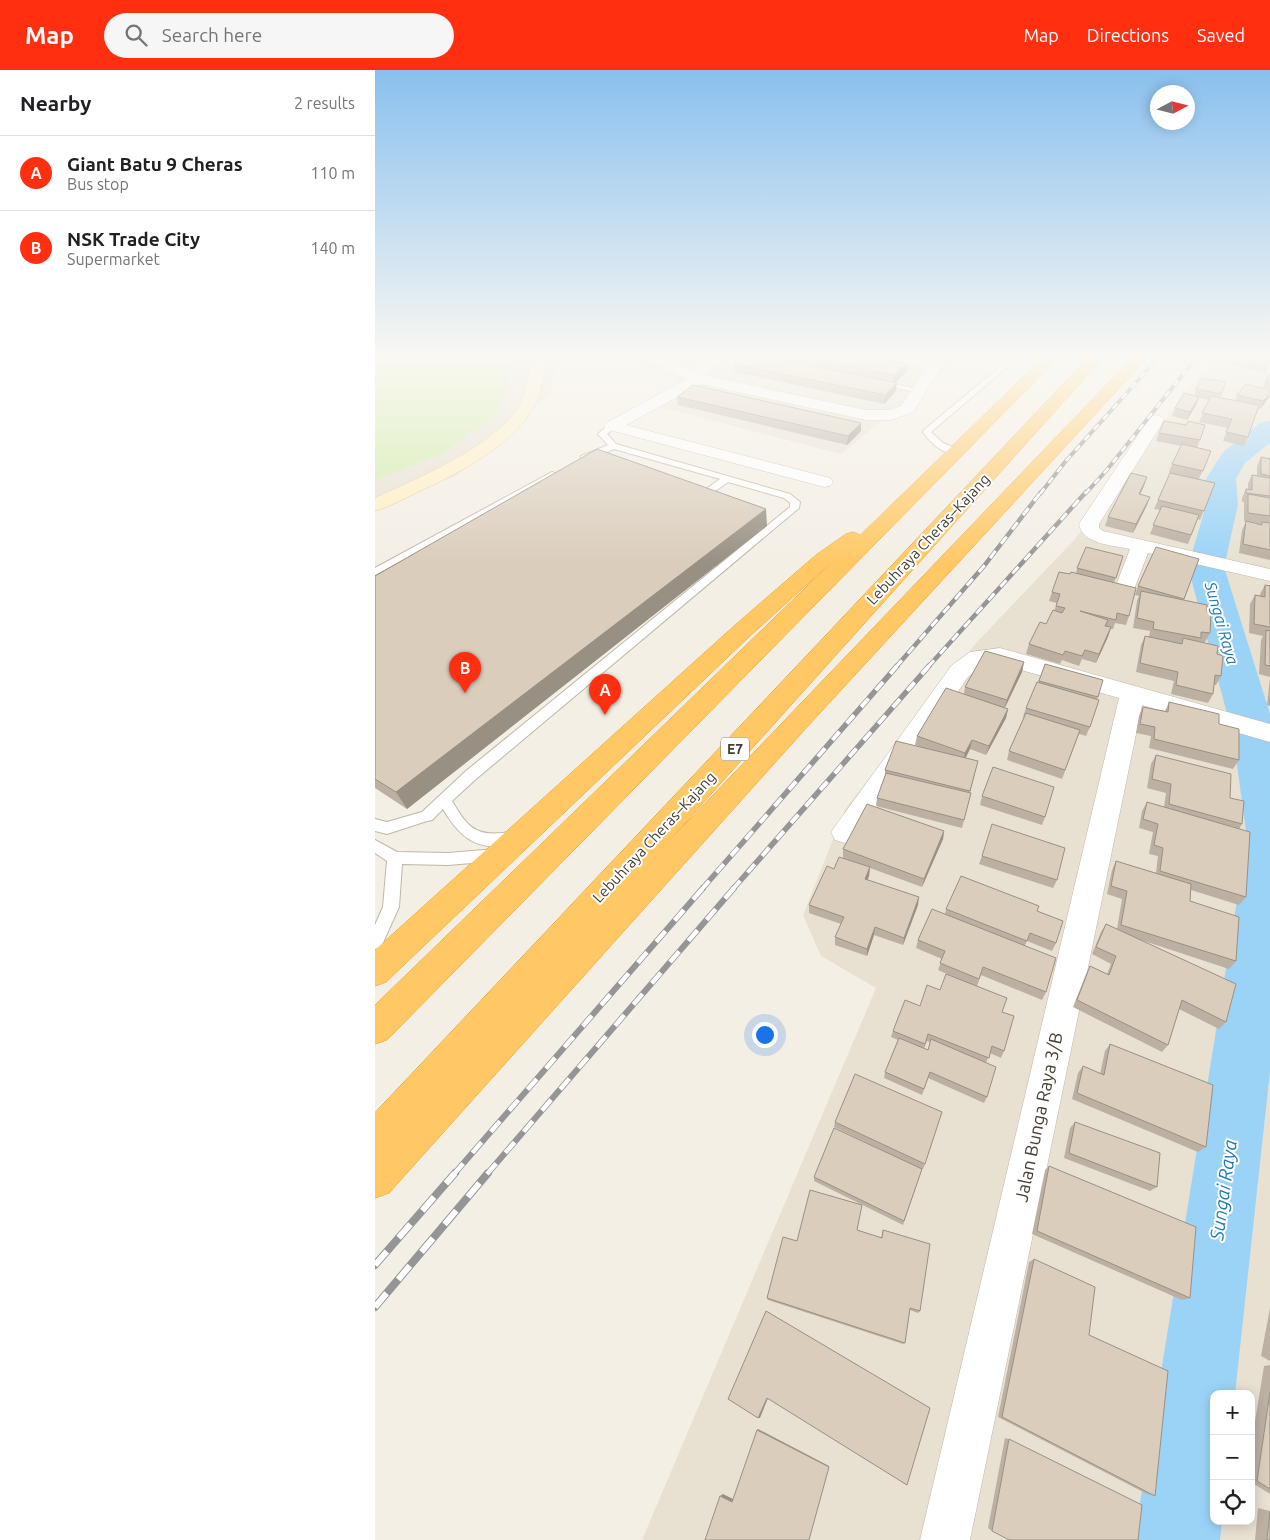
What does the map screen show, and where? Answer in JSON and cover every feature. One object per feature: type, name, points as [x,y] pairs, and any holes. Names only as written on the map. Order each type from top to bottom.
[{"type":"highway","points":[[375,1028],[982,427]]},
{"type":"highway","name":"Lebuhraya Cheras–Kajang","points":[[375,1140],[1033,427]]},
{"type":"highway","points":[[375,1179],[805,714],[1075,427]]},
{"type":"highway","points":[[375,971],[655,710],[823,559],[864,531],[894,516]]},
{"type":"street","points":[[375,491],[430,466],[465,446],[488,427]]},
{"type":"street","points":[[375,504],[447,470],[482,448],[509,427]]},
{"type":"street","points":[[614,427],[824,482]]},
{"type":"street","points":[[1152,427],[1089,524],[1090,530],[1096,536],[1270,575]]},
{"type":"street","points":[[1126,588],[1141,546]]},
{"type":"street","points":[[845,832],[960,671],[978,657],[1000,656],[1270,733]]},
{"type":"street","name":"Jalan Bunga Raya 3/B","points":[[945,1540],[1132,694]]},
{"type":"lane","points":[[375,826],[387,828],[427,816],[794,508],[795,502],[787,496],[726,479],[691,473],[663,461],[628,455],[613,446],[602,434],[611,427]]},
{"type":"lane","points":[[932,427],[927,432],[932,440],[957,452]]},
{"type":"lane","points":[[576,462],[594,452],[613,446]]},
{"type":"lane","points":[[650,470],[663,461]]},
{"type":"lane","points":[[375,572],[559,472]]},
{"type":"lane","points":[[697,500],[726,479]]},
{"type":"lane","points":[[444,800],[466,831],[478,838],[512,845]]},
{"type":"lane","points":[[375,846],[395,858],[469,858],[512,845]]},
{"type":"lane","points":[[375,942],[391,907],[395,858]]},
{"type":"shaded area","points":[[375,427],[513,427],[457,475],[375,510]]},
{"type":"shaded area","points":[[736,427],[875,427],[841,454]]},
{"type":"shaded area","points":[[1160,427],[1270,427],[1270,1540],[642,1540],[876,988],[821,956],[803,915],[845,809],[976,643],[1075,539]]},
{"type":"green space","points":[[375,427],[479,427],[444,453],[375,480]]},
{"type":"building","points":[[807,427],[857,427],[848,436]]},
{"type":"building","points":[[1162,427],[1204,427],[1200,440],[1159,433]]},
{"type":"building","points":[[1228,427],[1252,427],[1248,437],[1226,432]]},
{"type":"building","points":[[1182,444],[1211,451],[1203,471],[1172,464]]},
{"type":"building","points":[[597,449],[766,509],[396,792],[375,779],[375,576]]},
{"type":"building","points":[[1261,457],[1270,459],[1270,476],[1261,474]]},
{"type":"building","points":[[1131,473],[1147,477],[1139,494],[1150,497],[1136,524],[1108,517]]},
{"type":"building","points":[[1170,473],[1215,483],[1204,511],[1158,500]]},
{"type":"building","points":[[1252,475],[1270,478],[1270,496],[1246,493],[1246,489],[1252,490]]},
{"type":"building","points":[[1248,494],[1270,498],[1270,516],[1248,513]]},
{"type":"building","points":[[1162,506],[1199,515],[1191,535],[1153,525]]},
{"type":"building","points":[[1246,521],[1262,525],[1262,522],[1270,523],[1270,550],[1243,544]]},
{"type":"building","points":[[1086,547],[1123,556],[1116,578],[1077,568]]},
{"type":"building","points":[[1156,547],[1199,559],[1184,599],[1138,586]]},
{"type":"building","points":[[1059,572],[1070,574],[1071,572],[1136,588],[1129,616],[1117,613],[1116,620],[1080,611],[1108,620],[1105,626],[1111,627],[1099,654],[1085,650],[1082,656],[1065,651],[1063,655],[1029,644],[1040,622],[1046,624],[1053,610],[1062,613],[1065,608],[1056,606],[1060,594],[1052,592]]},
{"type":"building","points":[[1265,585],[1270,586],[1270,627],[1254,624],[1255,595],[1265,597]]},
{"type":"building","points":[[1141,591],[1207,605],[1207,612],[1211,612],[1210,633],[1201,632],[1201,638],[1153,629],[1154,622],[1137,618]]},
{"type":"building","points":[[1266,630],[1270,631],[1270,666],[1265,665]]},
{"type":"building","points":[[1145,636],[1182,644],[1183,638],[1218,646],[1217,654],[1223,656],[1221,676],[1215,675],[1213,694],[1176,685],[1178,672],[1140,663]]},
{"type":"building","points":[[985,651],[1024,662],[1007,700],[965,687]]},
{"type":"building","points":[[1045,664],[1103,680],[1098,697],[1039,681]]},
{"type":"building","points":[[1037,682],[1099,700],[1090,727],[1026,708]]},
{"type":"building","points":[[946,688],[1008,709],[989,746],[972,740],[965,753],[917,736]]},
{"type":"building","points":[[1169,702],[1219,714],[1219,724],[1239,729],[1239,760],[1154,739],[1155,727],[1140,724],[1143,707],[1168,712]]},
{"type":"building","points":[[1026,713],[1080,730],[1065,770],[1009,751]]},
{"type":"building","points":[[896,741],[978,761],[970,791],[885,770]]},
{"type":"building","points":[[1156,755],[1231,774],[1230,798],[1244,801],[1242,824],[1169,804],[1171,784],[1152,779]]},
{"type":"building","points":[[993,767],[1054,787],[1045,817],[982,796]]},
{"type":"building","points":[[886,773],[971,793],[964,820],[877,798]]},
{"type":"building","points":[[1147,802],[1250,832],[1246,897],[1160,871],[1163,848],[1154,845],[1158,824],[1143,819]]},
{"type":"building","points":[[867,804],[944,831],[924,879],[843,849]]},
{"type":"building","points":[[992,824],[1065,848],[1057,880],[982,856]]},
{"type":"building","points":[[839,857],[870,867],[865,879],[919,897],[904,938],[875,927],[867,949],[835,937],[844,917],[809,905],[827,866],[834,869]]},
{"type":"building","points":[[1116,861],[1191,884],[1190,901],[1239,917],[1236,961],[1121,925],[1127,891],[1111,886]]},
{"type":"building","points":[[961,876],[1039,906],[1037,911],[1063,921],[1056,943],[1030,933],[1027,941],[946,909]]},
{"type":"building","points":[[932,909],[1056,958],[1046,992],[983,967],[979,979],[940,963],[945,951],[918,940]]},
{"type":"building","points":[[1106,924],[1236,984],[1226,1022],[1182,1000],[1168,1045],[1077,1000],[1090,966],[1109,975],[1116,956],[1096,947]]},
{"type":"building","points":[[946,974],[1007,998],[1002,1012],[1014,1016],[1004,1051],[992,1046],[989,1058],[928,1034],[925,1044],[893,1031],[905,1000],[920,1006],[927,985],[940,990]]},
{"type":"building","points":[[899,1038],[928,1050],[931,1039],[996,1067],[987,1097],[930,1072],[924,1089],[885,1072]]},
{"type":"building","points":[[1110,1044],[1213,1085],[1206,1147],[1077,1093],[1083,1066],[1104,1075]]},
{"type":"building","points":[[855,1074],[942,1112],[925,1164],[835,1122]]},
{"type":"building","points":[[1075,1122],[1160,1153],[1157,1187],[1069,1153]]},
{"type":"building","points":[[834,1128],[922,1169],[904,1221],[814,1177]]},
{"type":"building","points":[[1049,1166],[1196,1227],[1190,1298],[1037,1231]]},
{"type":"building","points":[[810,1190],[862,1205],[857,1230],[882,1238],[883,1230],[930,1244],[920,1311],[910,1308],[905,1343],[767,1298],[783,1237],[797,1241]]},
{"type":"building","points":[[1034,1259],[1095,1287],[1089,1335],[1168,1371],[1155,1496],[1002,1417]]},
{"type":"building","points":[[766,1311],[930,1408],[907,1485],[767,1398],[758,1418],[728,1399]]},
{"type":"building","points":[[1270,1392],[1270,1489],[1257,1481]]},
{"type":"building","points":[[757,1430],[829,1467],[809,1540],[705,1540],[720,1496],[732,1502]]},
{"type":"building","points":[[1009,1439],[1142,1505],[1138,1540],[1009,1540],[992,1531]]},
{"type":"building","points":[[1270,1511],[1270,1540],[1267,1540]]},
{"type":"waterway","name":"Sungai Raya","points":[[1270,429],[1233,458],[1221,479],[1222,505],[1206,567],[1255,736],[1270,836]]},
{"type":"waterway","name":"Sungai Raya","points":[[1177,1540],[1270,841]]},
{"type":"railway","points":[[1040,494],[1097,427]]},
{"type":"railway","points":[[1085,494],[1141,427]]},
{"type":"railway","points":[[896,667],[984,566],[1041,492]]},
{"type":"railway","points":[[928,667],[1086,492]]},
{"type":"railway","points":[[702,889],[897,666]]},
{"type":"railway","points":[[733,889],[929,666]]},
{"type":"railway","points":[[454,1174],[703,888]]},
{"type":"railway","points":[[487,1174],[734,888]]},
{"type":"railway","points":[[375,1265],[455,1173]]},
{"type":"railway","points":[[375,1307],[488,1173]]},
{"type":"place","name":"NSK Trade City","points":[[465,693]]},
{"type":"place","name":"Giant Batu 9 Cheras","points":[[605,715]]}]
